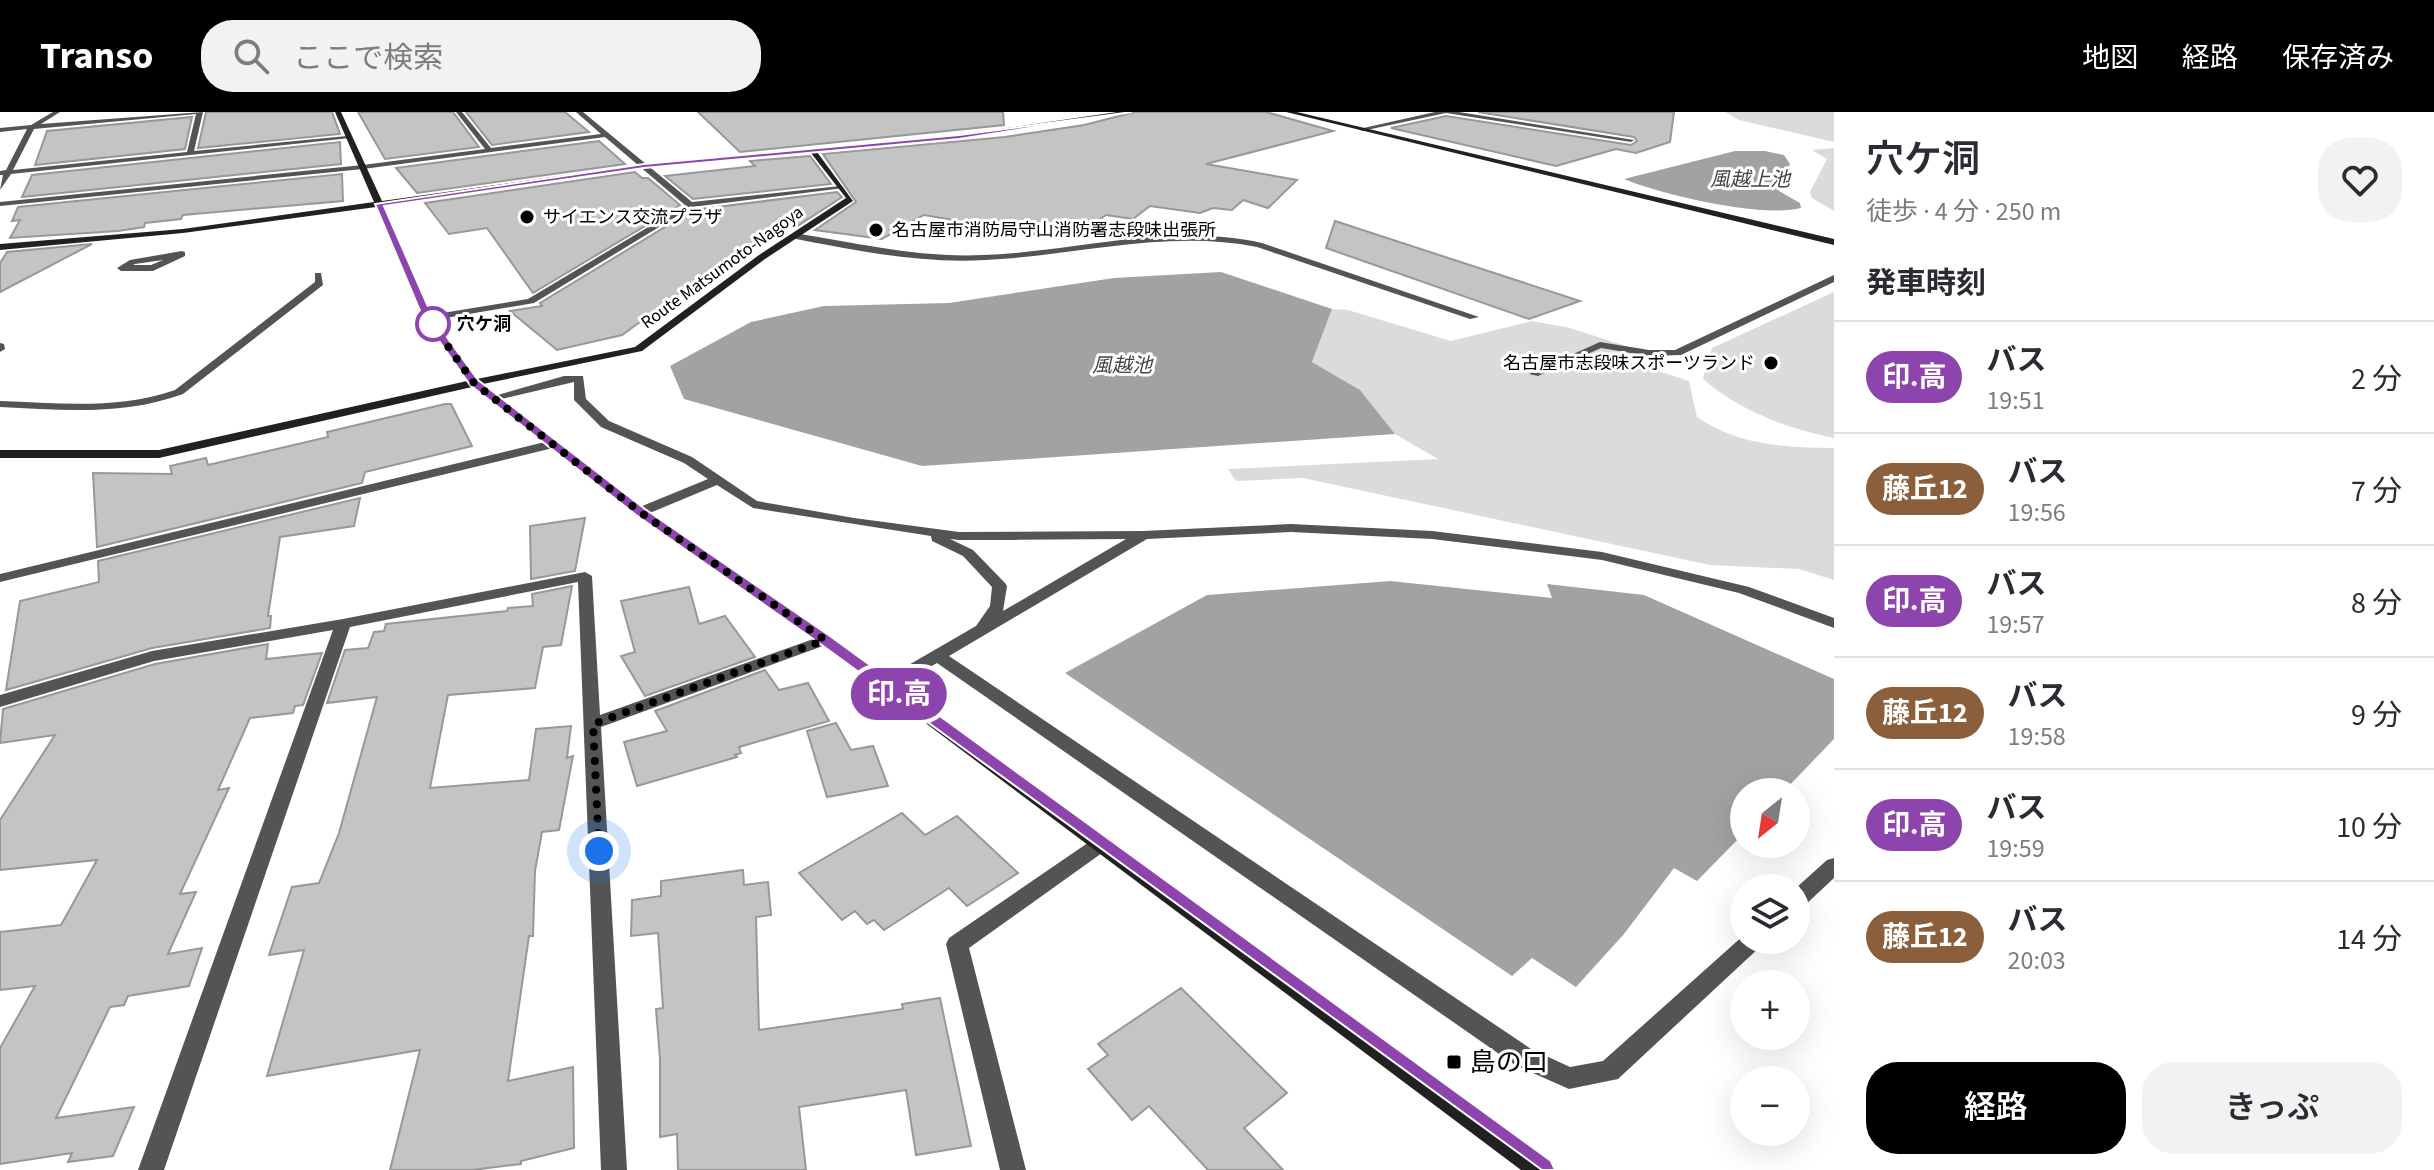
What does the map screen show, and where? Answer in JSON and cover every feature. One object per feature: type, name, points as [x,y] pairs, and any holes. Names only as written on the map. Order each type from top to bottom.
[{"type":"street","points":[[0,188],[3,173],[31,128],[57,112]]},
{"type":"street","points":[[0,130],[200,112],[190,154]]},
{"type":"street","points":[[338,112],[428,318],[474,383],[640,512],[887,685],[1542,1170]]},
{"type":"street","points":[[459,112],[490,151]]},
{"type":"street","points":[[579,112],[690,205]]},
{"type":"street","points":[[0,247],[183,231],[644,166],[959,137],[1129,112]]},
{"type":"street","points":[[1289,112],[1834,242]]},
{"type":"street","points":[[1362,129],[1445,112],[1631,140]]},
{"type":"street","points":[[0,204],[363,167],[606,135]]},
{"type":"street","points":[[3,173],[347,138]]},
{"type":"street","points":[[428,318],[531,301],[690,205],[840,188],[812,150]]},
{"type":"street","name":"Route Matsumoto-Nagoya","points":[[0,454],[159,454],[638,349],[850,199],[840,188]]},
{"type":"street","points":[[794,236],[903,253],[981,258],[1181,237],[1225,237],[1259,245],[1474,317]]},
{"type":"street","points":[[182,254],[153,268],[121,268],[133,262],[182,254]]},
{"type":"street","points":[[0,404],[120,406],[168,397],[179,392],[320,283],[318,275]]},
{"type":"street","points":[[1534,374],[1600,345],[1649,353],[1677,353],[1834,278]]},
{"type":"street","points":[[493,398],[564,379],[579,378],[580,400],[605,424],[688,460],[753,504],[959,536],[1144,535],[1291,528],[1432,535],[1602,556],[1744,590],[1834,623]]},
{"type":"street","points":[[0,578],[553,444]]},
{"type":"street","points":[[640,512],[718,480]]},
{"type":"street","points":[[921,531],[968,553],[1000,586],[998,607],[977,633]]},
{"type":"street","points":[[887,685],[1144,535]]},
{"type":"street","points":[[0,701],[152,656],[343,624],[585,576],[614,1170]]},
{"type":"street","points":[[151,1170],[343,624]]},
{"type":"street","points":[[593,724],[825,640]]},
{"type":"street","points":[[938,656],[1523,1057],[1569,1078],[1609,1071],[1738,954]]},
{"type":"street","points":[[1013,1170],[957,944],[1102,843]]},
{"type":"street","points":[[1810,888],[1834,866]]},
{"type":"shaded area","points":[[1725,112],[1834,112],[1834,142],[1739,120]]},
{"type":"shaded area","points":[[1834,148],[1834,211],[1812,198],[1810,192],[1827,159],[1812,150]]},
{"type":"shaded area","name":"名古屋市志段味スポーツランド","points":[[1834,292],[1834,438],[1764,417],[1732,400],[1703,379],[1712,348]]},
{"type":"shaded area","points":[[1332,309],[1348,310],[1451,341],[1532,321],[1570,328],[1638,350],[1621,359],[1689,381],[1697,417],[1728,434],[1762,443],[1834,448],[1834,580],[1799,569],[1710,565],[1303,478],[1236,481],[1228,469],[1438,459],[1395,434],[1360,390],[1312,362]]},
{"type":"water","name":"風越上池","points":[[1735,151],[1765,151],[1784,155],[1790,164],[1779,191],[1800,203],[1801,208],[1762,210],[1712,203],[1662,192],[1624,179]]},
{"type":"water","name":"風越池","points":[[1221,272],[1332,309],[1312,362],[1360,390],[1395,434],[922,466],[684,399],[670,366],[751,322],[824,306],[949,303],[1114,278]]},
{"type":"water","points":[[1390,581],[1552,598],[1547,584],[1644,595],[1834,679],[1834,739],[1796,778],[1730,778],[1730,847],[1697,881],[1674,868],[1624,934],[1576,987],[1532,958],[1512,976],[1065,673],[1207,595]]},
{"type":"building","points":[[206,112],[332,112],[340,134],[198,148]]},
{"type":"building","points":[[358,112],[453,112],[479,147],[385,159]]},
{"type":"building","points":[[466,112],[565,112],[589,132],[492,145]]},
{"type":"building","points":[[698,112],[1003,112],[1004,125],[740,152]]},
{"type":"building","points":[[1135,112],[1266,112],[1333,131],[1206,164],[1297,180],[1268,208],[1243,200],[1232,210],[1213,208],[1200,213],[1150,206],[1133,219],[1106,215],[1087,228],[1081,227],[1060,239],[924,215],[882,239],[815,230],[856,202],[823,154],[1005,137],[1084,125]]},
{"type":"building","points":[[1478,112],[1674,112],[1670,142],[1636,153],[1616,149],[1556,166],[1391,128],[1446,116],[1631,145],[1637,141],[1634,137]]},
{"type":"building","points":[[192,117],[185,149],[35,165],[47,131]]},
{"type":"building","points":[[599,141],[625,164],[417,193],[396,168]]},
{"type":"building","points":[[340,142],[341,164],[22,197],[32,175]]},
{"type":"building","points":[[810,156],[831,184],[693,199],[665,176],[755,166],[750,161]]},
{"type":"building","points":[[635,172],[642,178],[648,178],[680,205],[533,293],[487,228],[449,234],[425,203]]},
{"type":"building","points":[[342,174],[343,201],[183,215],[181,219],[145,223],[144,227],[118,231],[10,238],[20,220],[12,221],[18,207]]},
{"type":"building","points":[[837,192],[842,197],[796,227],[790,227],[724,261],[622,335],[557,350],[510,311],[542,306],[540,303],[693,210]]},
{"type":"building","points":[[1335,221],[1580,301],[1529,319],[1326,248]]},
{"type":"building","points":[[92,244],[0,292],[0,263],[7,252]]},
{"type":"building","points":[[451,404],[472,446],[365,472],[362,483],[97,547],[93,473],[172,474],[170,466],[206,458],[208,465],[328,437],[327,432]]},
{"type":"building","points":[[360,498],[354,526],[280,537],[268,616],[271,616],[270,628],[152,648],[6,690],[20,601],[99,582],[98,561]]},
{"type":"building","points":[[585,518],[575,571],[531,579],[530,526]]},
{"type":"building","points":[[572,586],[561,645],[543,647],[535,688],[448,695],[430,788],[529,780],[536,729],[571,726],[567,758],[573,756],[559,830],[542,832],[535,871],[533,936],[529,936],[508,1081],[573,1067],[574,1148],[521,1161],[521,1164],[472,1170],[390,1170],[420,1050],[267,1076],[304,950],[269,955],[292,887],[319,883],[339,833],[377,697],[327,703],[345,650],[368,648],[374,632],[384,631],[386,624],[533,606],[532,594]]},
{"type":"building","points":[[689,587],[699,624],[725,616],[755,657],[645,696],[621,656],[635,652],[621,601]]},
{"type":"building","points":[[268,644],[266,659],[322,653],[303,705],[295,706],[293,713],[250,718],[218,790],[229,788],[180,894],[196,892],[168,954],[202,948],[189,986],[128,996],[124,1005],[110,1007],[56,1118],[134,1107],[113,1156],[68,1162],[72,1153],[0,1164],[0,1048],[35,986],[0,990],[0,932],[61,925],[97,860],[0,870],[0,820],[55,735],[0,743],[3,709],[155,664]]},
{"type":"building","points":[[765,670],[779,690],[808,683],[829,721],[739,747],[741,753],[735,755],[737,757],[637,786],[624,742],[667,731],[655,711]]},
{"type":"building","points":[[836,723],[851,750],[873,746],[888,786],[827,797],[807,731]]},
{"type":"building","points":[[902,813],[925,835],[957,816],[1018,873],[967,906],[949,888],[884,930],[874,920],[867,924],[855,911],[842,920],[799,873]]},
{"type":"building","points":[[743,870],[744,885],[768,882],[771,915],[756,917],[759,1030],[903,1009],[902,1004],[940,998],[971,1146],[916,1155],[906,1090],[799,1107],[806,1170],[678,1170],[677,1134],[660,1137],[660,1059],[656,1009],[663,1008],[658,933],[631,936],[632,900],[661,896],[661,881]]},
{"type":"building","points":[[1181,988],[1287,1093],[1244,1128],[1283,1170],[1208,1170],[1149,1106],[1132,1120],[1088,1069],[1108,1055],[1098,1044]]},
{"type":"bus line","name":"印.高","points":[[1129,112],[959,137],[644,166],[379,204],[428,318],[474,383],[640,512],[825,640],[1542,1170]]},
{"type":"place","name":"サイエンス交流プラザ","points":[[527,217]]},
{"type":"place","name":"名古屋市消防局守山消防署志段味出張所","points":[[876,230]]},
{"type":"place","name":"穴ケ洞","points":[[433,324]]},
{"type":"place","name":"名古屋市志段味スポーツランド","points":[[1771,363]]},
{"type":"place","name":"島の口","points":[[1454,1062]]},
{"type":"route","points":[[433,324],[428,318],[474,383],[640,512],[825,640],[593,724],[599,851]]}]
